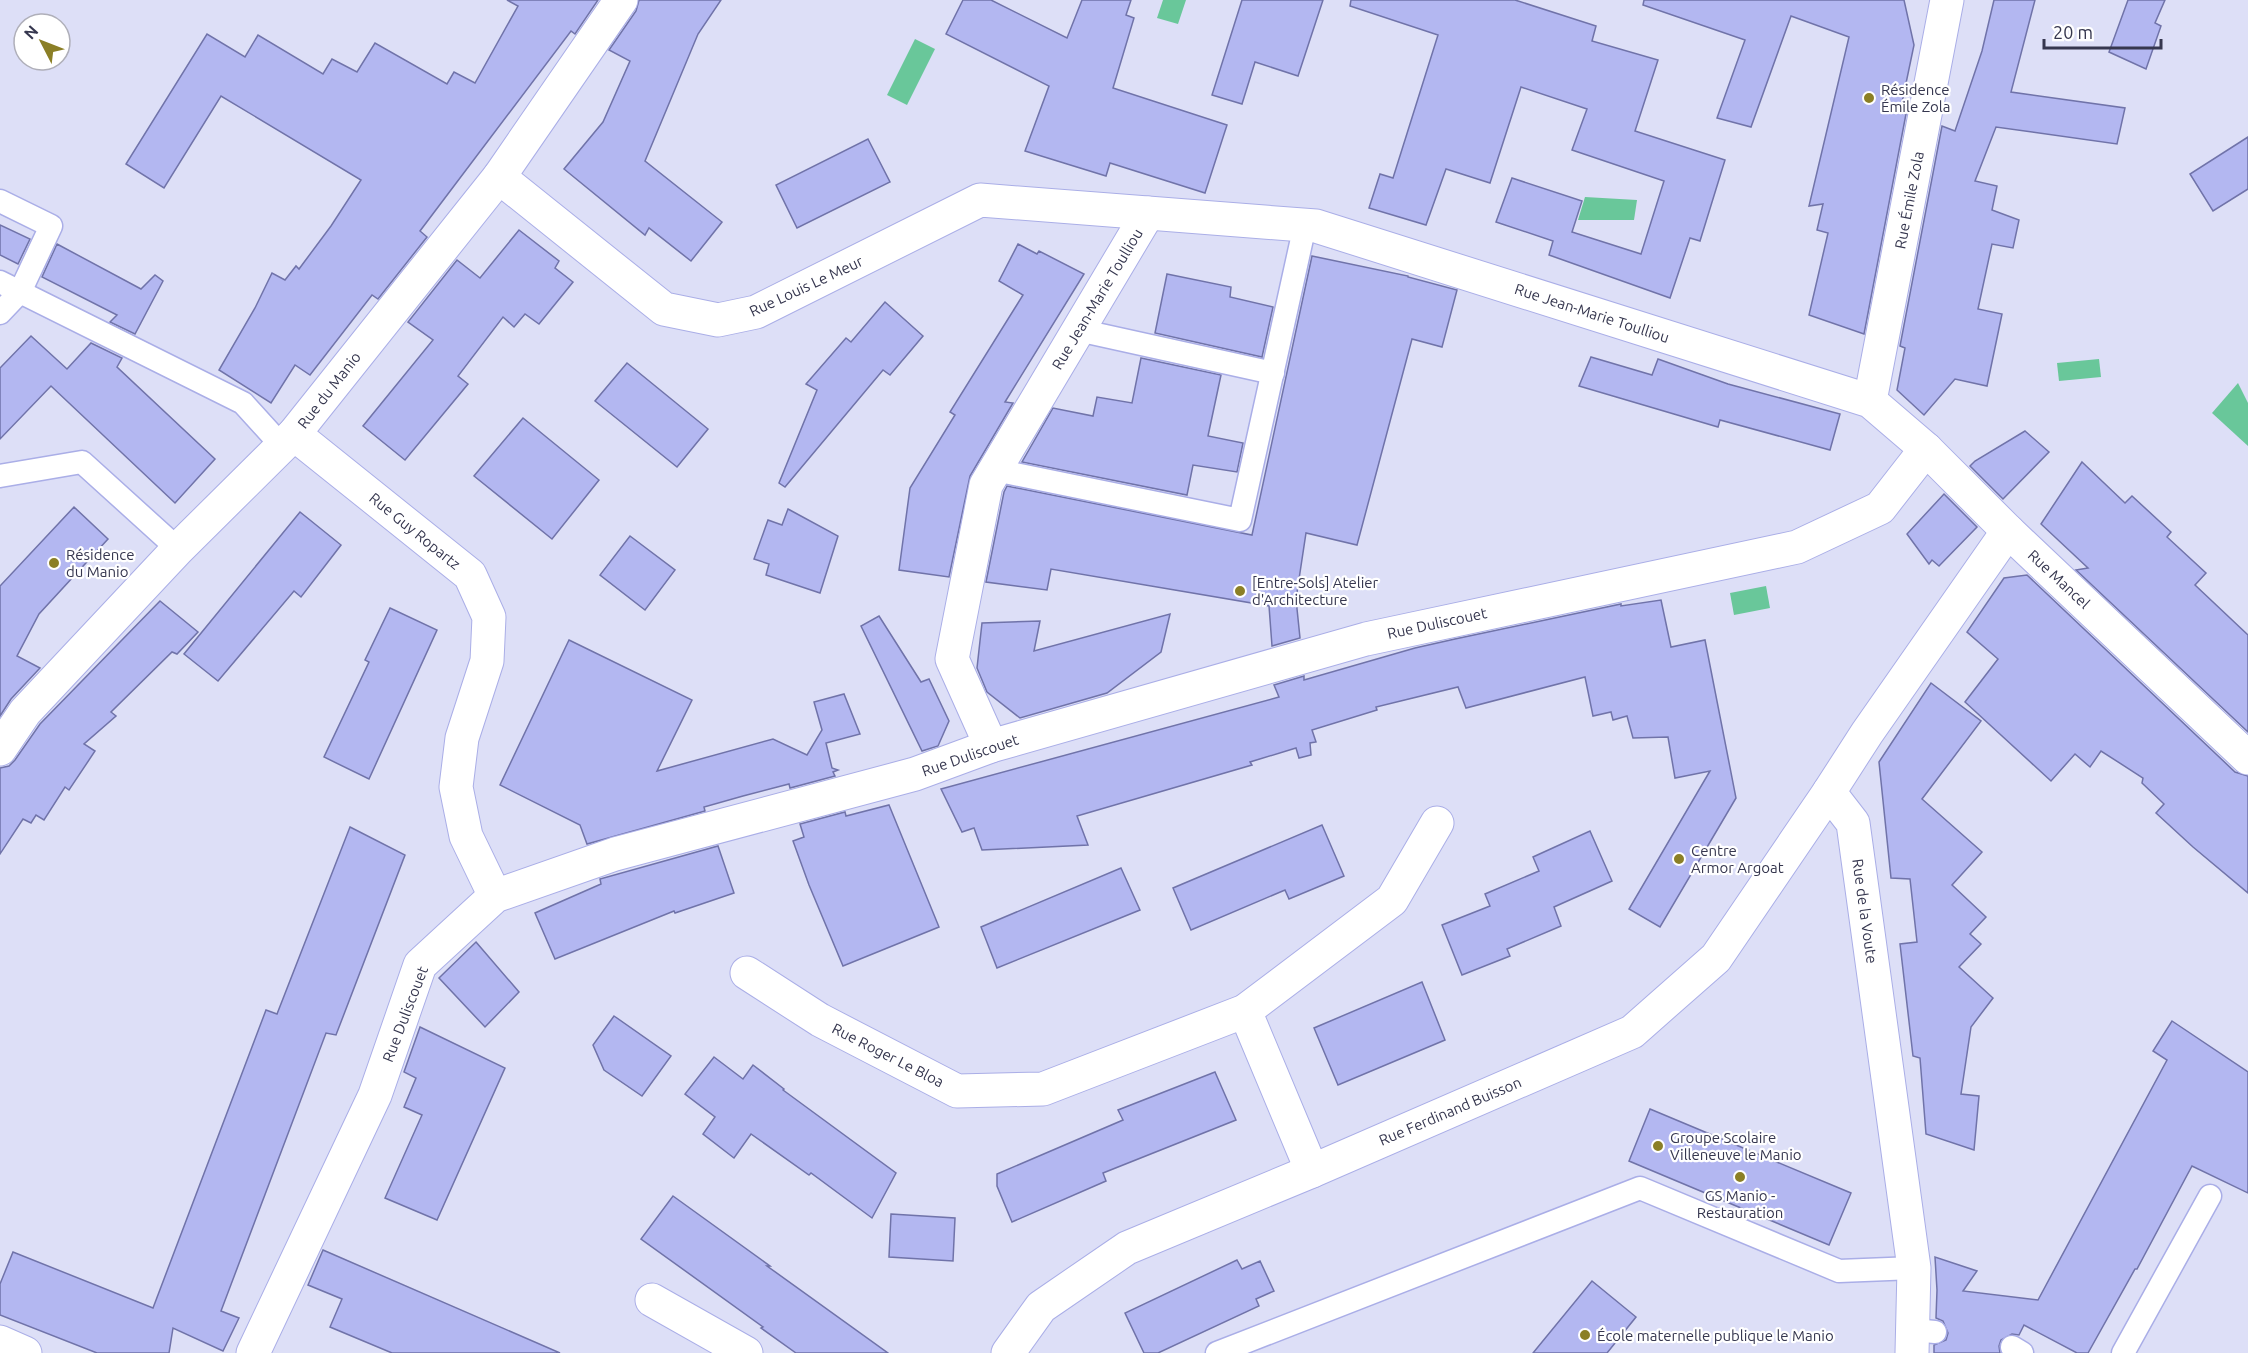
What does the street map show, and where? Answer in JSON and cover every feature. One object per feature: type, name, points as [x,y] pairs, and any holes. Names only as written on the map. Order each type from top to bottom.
[{"type":"street","name":"Rue du Manio","points":[[0,749],[25,712],[178,549],[288,440],[499,177],[621,0]]},
{"type":"street","name":"Rue Émile Zola","points":[[1870,401],[1947,0]]},
{"type":"street","name":"Rue Louis Le Meur","points":[[499,177],[664,309],[718,320],[756,312],[980,201],[1148,213]]},
{"type":"street","name":"Rue Jean-Marie Toulliou","points":[[992,746],[952,660],[986,485],[1148,213],[1305,225],[1328,229],[1870,401]]},
{"type":"street","name":"Rue Mancel","points":[[1870,401],[1926,449],[2008,531],[2248,758]]},
{"type":"street","name":"Rue Guy Ropartz","points":[[288,440],[470,575],[489,617],[487,661],[462,738],[456,787],[466,836],[495,896]]},
{"type":"street","name":"Rue Duliscouet","points":[[253,1353],[375,1095],[420,965],[495,896],[615,854],[915,774],[992,746],[1366,639],[1797,547],[1881,508],[1926,449]]},
{"type":"street","points":[[1829,792],[1867,733],[2008,531]]},
{"type":"street","name":"Rue Ferdinand Buisson","points":[[1008,1353],[1041,1307],[1127,1248],[1632,1032],[1716,958],[1829,792]]},
{"type":"street","name":"Rue de la Voute","points":[[1829,792],[1853,822],[1914,1268],[1920,1338]]},
{"type":"street","name":"Rue Roger Le Bloa","points":[[747,974],[820,1020],[957,1090],[1043,1089],[1245,1011],[1392,900],[1437,823]]},
{"type":"street","points":[[1245,1011],[1312,1170]]},
{"type":"street","points":[[652,1300],[746,1353]]},
{"type":"street","points":[[0,1342],[25,1353]]},
{"type":"lane","points":[[0,201],[51,226],[10,287],[0,313]]},
{"type":"lane","points":[[995,470],[1240,520],[1305,225]]},
{"type":"lane","points":[[10,287],[243,403],[288,440]]},
{"type":"lane","points":[[1078,330],[1273,373]]},
{"type":"lane","points":[[0,476],[82,462],[178,549]]},
{"type":"lane","points":[[1217,1353],[1640,1188],[1839,1271],[1914,1268]]},
{"type":"lane","points":[[2123,1353],[2210,1196]]},
{"type":"shaded area","points":[[1163,0],[1186,0],[1178,24],[1157,18]]},
{"type":"shaded area","points":[[915,39],[935,49],[907,105],[887,95]]},
{"type":"shaded area","points":[[1585,197],[1637,200],[1634,220],[1578,220]]},
{"type":"shaded area","points":[[2099,359],[2101,377],[2059,381],[2057,363]]},
{"type":"shaded area","points":[[2238,383],[2248,403],[2248,446],[2212,413]]},
{"type":"shaded area","points":[[1766,586],[1770,608],[1734,615],[1730,593]]},
{"type":"building","points":[[507,0],[598,0],[575,34],[571,31],[420,231],[427,237],[378,299],[372,295],[310,375],[295,365],[271,403],[219,370],[255,308],[272,273],[285,280],[296,266],[299,269],[361,180],[221,96],[164,188],[126,164],[207,34],[245,57],[258,35],[323,74],[332,59],[357,72],[375,43],[447,84],[454,72],[475,83],[518,6]]},
{"type":"building","points":[[639,0],[721,0],[698,34],[645,161],[722,222],[691,261],[649,228],[645,235],[564,169],[603,122],[630,61],[609,50],[636,11]]},
{"type":"building","points":[[963,0],[991,0],[1067,38],[1082,0],[1131,0],[1126,15],[1134,18],[1113,88],[1227,125],[1205,193],[1110,163],[1106,176],[1025,151],[1049,86],[946,34]]},
{"type":"building","points":[[1242,0],[1323,0],[1298,76],[1255,62],[1242,104],[1212,95]]},
{"type":"building","points":[[1351,0],[1515,0],[1596,26],[1592,41],[1658,60],[1635,131],[1725,160],[1700,241],[1690,238],[1670,298],[1549,255],[1553,241],[1496,222],[1512,178],[1582,201],[1572,232],[1641,254],[1664,181],[1572,150],[1587,109],[1521,87],[1490,183],[1446,169],[1426,225],[1369,208],[1380,174],[1393,178],[1438,35],[1350,6]]},
{"type":"building","points":[[1644,0],[1904,0],[1914,45],[1900,112],[1906,114],[1864,334],[1809,315],[1828,233],[1817,230],[1823,204],[1809,206],[1849,37],[1791,16],[1751,127],[1717,118],[1745,40],[1643,5]]},
{"type":"building","points":[[1994,0],[2035,0],[2011,92],[2125,108],[2117,144],[1996,127],[1975,181],[1997,186],[1992,210],[2019,220],[2013,248],[1992,244],[1978,309],[2002,314],[1987,386],[1955,379],[1924,415],[1897,390],[1905,348],[1900,346],[1942,126],[1955,131],[1982,51]]},
{"type":"building","points":[[2128,0],[2165,0],[2155,23],[2161,26],[2146,69],[2109,52]]},
{"type":"building","points":[[2248,137],[2248,189],[2213,211],[2190,174]]},
{"type":"building","points":[[868,139],[890,182],[797,228],[776,185]]},
{"type":"building","points":[[0,225],[30,239],[18,264],[0,255]]},
{"type":"building","points":[[519,230],[559,261],[555,268],[573,282],[539,324],[525,314],[514,327],[503,317],[458,376],[468,384],[405,460],[363,426],[433,340],[408,322],[457,260],[480,278]]},
{"type":"building","points":[[57,244],[141,289],[155,275],[163,281],[135,334],[110,322],[117,315],[42,277]]},
{"type":"building","points":[[1018,244],[1037,254],[1039,251],[1084,274],[1005,402],[1013,403],[970,476],[949,577],[899,570],[910,488],[955,415],[950,412],[1023,295],[999,281]]},
{"type":"building","points":[[1312,256],[1408,276],[1457,290],[1442,347],[1412,339],[1357,545],[1306,533],[1296,599],[1300,638],[1272,646],[1269,606],[1051,569],[1047,590],[986,582],[1007,486],[1252,535]]},
{"type":"building","points":[[1167,274],[1231,287],[1230,297],[1273,307],[1262,357],[1155,333]]},
{"type":"building","points":[[885,302],[923,336],[890,375],[883,370],[785,487],[779,483],[817,390],[806,384],[846,338],[851,342]]},
{"type":"building","points":[[31,336],[67,369],[91,343],[122,358],[117,367],[215,459],[175,503],[51,386],[0,439],[0,368]]},
{"type":"building","points":[[1591,357],[1652,375],[1658,359],[1728,384],[1840,414],[1830,450],[1720,420],[1718,427],[1579,386]]},
{"type":"building","points":[[1141,358],[1221,375],[1208,436],[1243,443],[1237,472],[1193,465],[1187,495],[1022,462],[1053,408],[1093,416],[1097,397],[1132,403]]},
{"type":"building","points":[[627,363],[708,429],[677,467],[595,401]]},
{"type":"building","points":[[523,418],[599,480],[552,539],[474,476]]},
{"type":"building","points":[[2025,431],[2049,452],[2003,499],[1970,466]]},
{"type":"building","points":[[2082,462],[2125,503],[2132,496],[2171,532],[2167,537],[2206,573],[2195,585],[2248,635],[2248,732],[2076,570],[2088,568],[2041,524]]},
{"type":"building","points":[[1944,494],[1977,527],[1939,566],[1932,560],[1929,564],[1907,534]]},
{"type":"building","name":"Résidence du Manio","points":[[74,507],[108,539],[39,614],[17,656],[40,668],[11,699],[0,716],[0,586]]},
{"type":"building","points":[[788,509],[838,536],[820,593],[766,575],[769,564],[754,559],[768,520],[782,525]]},
{"type":"building","points":[[300,512],[341,545],[301,597],[294,591],[218,681],[184,654]]},
{"type":"building","points":[[630,536],[675,570],[645,610],[600,575]]},
{"type":"building","points":[[2027,575],[2235,772],[2248,776],[2248,893],[2156,813],[2164,804],[2142,783],[2143,778],[2101,751],[2090,767],[2075,754],[2051,781],[1965,702],[1998,659],[1967,632],[2004,578]]},
{"type":"building","points":[[1661,600],[1671,647],[1705,640],[1736,798],[1660,927],[1629,909],[1710,771],[1675,778],[1668,737],[1633,738],[1627,716],[1613,720],[1611,712],[1593,716],[1585,677],[1466,708],[1458,687],[1376,707],[1377,710],[1312,730],[1316,742],[1310,743],[1311,755],[1299,758],[1296,748],[1250,762],[1252,765],[1077,816],[1088,845],[982,850],[974,828],[962,832],[941,789],[1279,697],[1274,685],[1304,676],[1304,680],[1455,639],[1621,604],[1621,606]]},
{"type":"building","points":[[160,601],[198,632],[177,654],[172,652],[111,712],[116,716],[84,744],[95,751],[69,790],[65,787],[44,820],[36,815],[31,823],[23,819],[0,854],[0,768],[9,766],[15,760],[40,724]]},
{"type":"building","points":[[390,608],[437,630],[369,779],[324,757],[369,662],[365,660]]},
{"type":"building","points":[[1170,614],[1161,652],[1107,693],[1020,718],[987,692],[977,668],[982,623],[1040,621],[1034,651]]},
{"type":"building","points":[[879,616],[921,682],[929,679],[949,721],[938,746],[922,751],[861,626]]},
{"type":"building","points":[[569,640],[692,700],[657,771],[773,739],[807,755],[822,730],[814,702],[844,694],[860,734],[826,743],[832,768],[838,770],[833,772],[835,776],[790,788],[789,784],[743,796],[704,807],[705,811],[587,844],[580,825],[500,785]]},
{"type":"building","points":[[1931,683],[1981,721],[1922,799],[1982,852],[1952,885],[1986,917],[1970,934],[1981,944],[1959,967],[1993,998],[1971,1027],[1961,1094],[1979,1096],[1974,1150],[1926,1134],[1920,1058],[1913,1056],[1900,944],[1917,942],[1910,879],[1891,878],[1879,762]]},
{"type":"building","points":[[889,805],[939,927],[843,966],[793,841],[804,837],[800,824],[845,812],[846,816]]},
{"type":"building","points":[[1322,825],[1344,876],[1289,899],[1285,890],[1191,930],[1173,888]]},
{"type":"building","points":[[350,827],[405,855],[336,1035],[326,1033],[221,1311],[239,1318],[223,1351],[173,1328],[169,1353],[97,1353],[0,1315],[0,1284],[13,1252],[153,1308],[266,1010],[277,1014]]},
{"type":"building","points":[[1590,831],[1612,881],[1554,907],[1561,926],[1507,949],[1510,956],[1462,975],[1442,925],[1490,906],[1485,894],[1539,871],[1533,857]]},
{"type":"building","points":[[718,846],[734,893],[675,913],[674,911],[555,959],[535,913],[601,884],[600,879]]},
{"type":"building","points":[[1121,868],[1140,910],[997,968],[981,927]]},
{"type":"building","points":[[476,942],[519,992],[485,1027],[439,978]]},
{"type":"building","points":[[1422,982],[1445,1040],[1338,1085],[1314,1028]]},
{"type":"building","points":[[614,1016],[671,1056],[642,1096],[604,1070],[593,1045]]},
{"type":"building","points":[[2172,1021],[2248,1072],[2248,1193],[2192,1166],[2137,1269],[2088,1353],[2077,1353],[2024,1325],[2019,1335],[2012,1334],[2001,1340],[2000,1353],[1934,1353],[1934,1345],[1946,1340],[1948,1333],[1943,1321],[1936,1318],[1935,1257],[1977,1271],[1963,1291],[2038,1300],[2167,1060],[2153,1051]]},
{"type":"building","points":[[420,1027],[505,1068],[437,1220],[385,1198],[422,1115],[404,1107],[416,1078],[404,1072]]},
{"type":"building","points":[[714,1057],[743,1079],[753,1065],[783,1090],[896,1173],[872,1218],[811,1173],[809,1175],[751,1134],[734,1158],[703,1134],[715,1117],[685,1094]]},
{"type":"building","points":[[1215,1072],[1236,1120],[1103,1173],[1106,1181],[1012,1222],[997,1186],[997,1174],[1123,1120],[1118,1110]]},
{"type":"building","name":"GS Manio - Restauration","points":[[1650,1109],[1851,1193],[1829,1245],[1629,1161]]},
{"type":"building","points":[[673,1196],[888,1353],[796,1353],[761,1328],[763,1327],[641,1239]]},
{"type":"building","points":[[891,1214],[955,1218],[953,1261],[889,1257]]},
{"type":"building","points":[[323,1250],[560,1353],[392,1353],[330,1327],[342,1299],[308,1285]]},
{"type":"building","points":[[1237,1260],[1242,1269],[1260,1261],[1274,1291],[1256,1299],[1259,1306],[1158,1353],[1144,1353],[1125,1313]]},
{"type":"building","name":"École maternelle publique le Manio","points":[[1592,1281],[1636,1317],[1607,1353],[1533,1353]]},
{"type":"place","name":"Résidence Émile Zola","points":[[1869,98]]},
{"type":"place","name":"Résidence du Manio","points":[[54,563]]},
{"type":"place","name":"[Entre-Sols] Atelier d'Architecture","points":[[1240,591]]},
{"type":"place","name":"Centre Armor Argoat","points":[[1679,859]]},
{"type":"place","name":"Groupe Scolaire Villeneuve le Manio","points":[[1658,1146]]},
{"type":"place","name":"GS Manio - Restauration","points":[[1740,1177]]},
{"type":"place","name":"École maternelle publique le Manio","points":[[1585,1335]]}]
